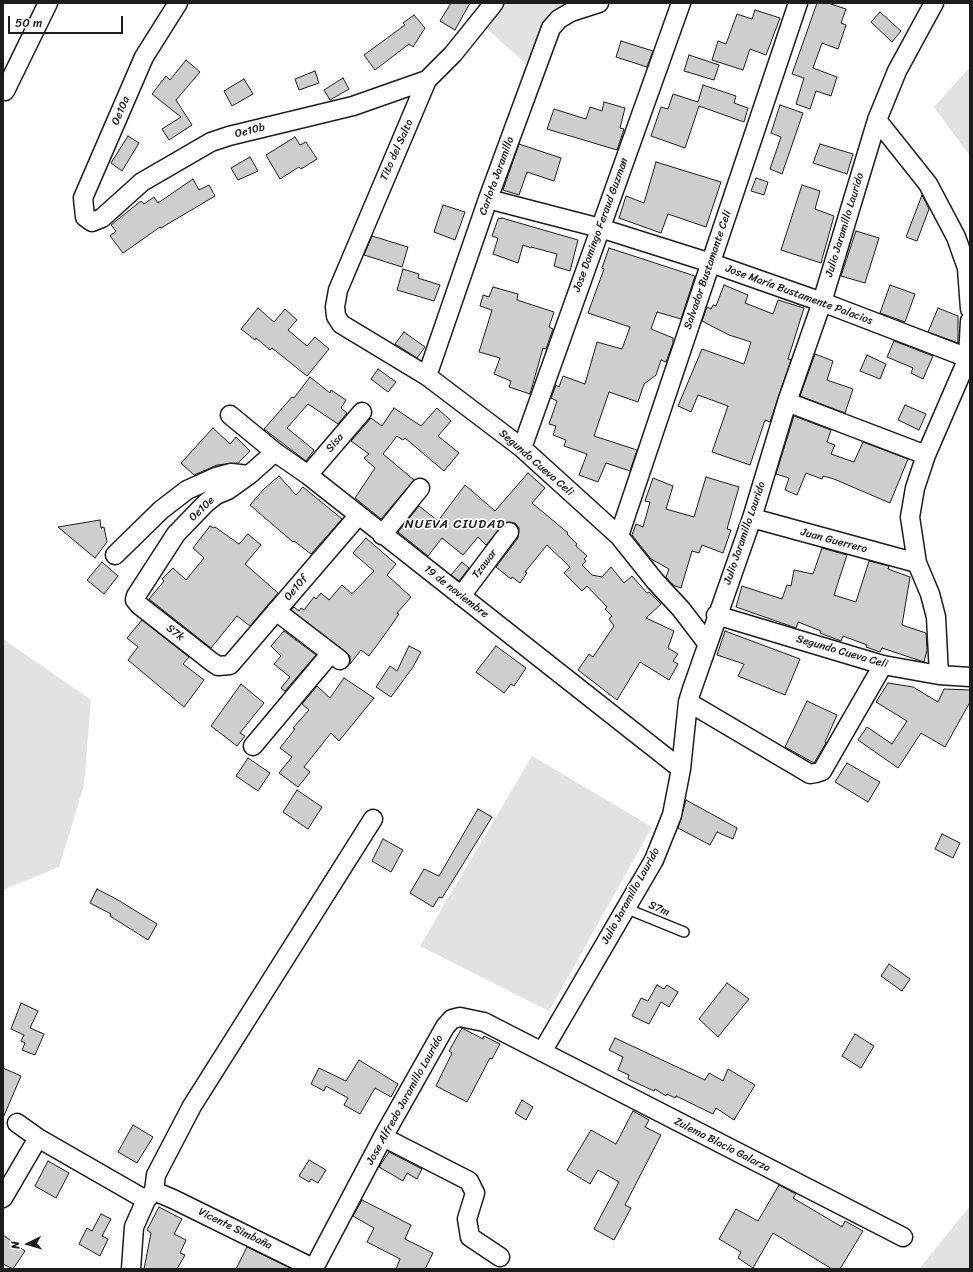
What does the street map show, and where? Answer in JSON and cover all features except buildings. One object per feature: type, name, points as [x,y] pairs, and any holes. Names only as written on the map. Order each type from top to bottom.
[{"type":"street","points":[[5,91],[48,3]]},
{"type":"street","name":"Oe10a","points":[[92,222],[85,217],[83,198],[144,57],[178,3]]},
{"type":"street","name":"Tito del Salto","points":[[336,316],[335,307],[338,290],[427,80],[453,54],[494,3]]},
{"type":"street","name":"Carlota Jaramillo","points":[[427,376],[488,199],[551,28],[560,19],[571,12],[599,3]]},
{"type":"street","name":"Jose Domingo Feraud Guzman","points":[[522,448],[681,3]]},
{"type":"street","name":"Salvador Bustamante Celi","points":[[618,536],[798,3]]},
{"type":"street","name":"Julio Jaramillo Laurido","points":[[542,1052],[654,860],[672,816],[681,769],[688,702],[716,615],[752,518],[787,402],[822,302],[877,120],[898,71],[934,3]]},
{"type":"street","name":"Oe10b","points":[[92,222],[102,218],[142,182],[211,142],[229,136],[353,106],[427,80]]},
{"type":"street","points":[[877,120],[928,184],[956,237],[967,268],[970,309]]},
{"type":"street","name":"Jose María Bustamente Palacios","points":[[488,199],[600,228],[711,263],[822,302],[968,358]]},
{"type":"street","name":"Segundo Cueva Celi","points":[[336,316],[341,324],[427,376],[522,448],[618,536],[655,581],[681,609],[707,643]]},
{"type":"street","points":[[939,675],[936,617],[930,594],[917,563],[910,516],[915,488],[926,455],[968,358],[970,321]]},
{"type":"street","points":[[787,402],[926,455]]},
{"type":"street","name":"Sisa","points":[[308,475],[362,412]]},
{"type":"street","name":"19 de noviembre","points":[[230,415],[275,452],[308,475],[382,535],[681,769]]},
{"type":"street","name":"Oe10e","points":[[145,582],[176,534],[206,503],[216,495],[228,490],[249,475],[275,452]]},
{"type":"street","points":[[115,555],[161,510],[186,490],[216,477],[232,474],[249,475]]},
{"type":"street","points":[[382,535],[420,488]]},
{"type":"street","name":"Oe10f","points":[[234,661],[358,516]]},
{"type":"street","name":"Juan Guerrero","points":[[752,518],[917,563]]},
{"type":"street","name":"Tzawar","points":[[461,596],[509,532]]},
{"type":"street","name":"S7k","points":[[145,582],[136,596],[136,600],[139,605],[218,666],[230,665],[234,661]]},
{"type":"street","points":[[253,746],[336,657],[276,612]]},
{"type":"street","name":"Segundo Cueva Celi","points":[[716,615],[883,665],[939,675],[970,677]]},
{"type":"street","points":[[688,702],[810,774],[816,773],[822,771],[883,665]]},
{"type":"street","points":[[131,1269],[134,1227],[150,1196],[156,1175],[192,1106],[373,819]]},
{"type":"street","name":"Jose Alfredo Jaramillo Laurido","points":[[315,1269],[383,1137],[445,1026],[452,1020],[460,1017],[484,1022],[542,1052]]},
{"type":"street","name":"Zulema Blacio Galarza","points":[[542,1052],[903,1237]]},
{"type":"street","name":"Vicente Simbaña","points":[[17,1123],[38,1138],[150,1196],[173,1199],[315,1269]]},
{"type":"street","points":[[383,1137],[469,1181],[475,1193],[467,1219],[470,1237],[500,1257]]},
{"type":"street","points":[[3,1198],[38,1138]]},
{"type":"lane","name":"S7m","points":[[625,908],[684,932]]},
{"type":"shaded area","points":[[505,3],[577,3],[549,13],[526,64],[485,27]]},
{"type":"shaded area","points":[[970,67],[970,156],[934,107]]},
{"type":"shaded area","points":[[3,639],[91,700],[84,785],[59,867],[3,890]]},
{"type":"shaded area","points":[[532,756],[652,827],[549,1011],[420,946]]},
{"type":"shaded area","points":[[970,1206],[970,1269],[919,1269]]},
{"type":"district","name":"NUEVA CIUDAD","points":[[455,525]]}]
